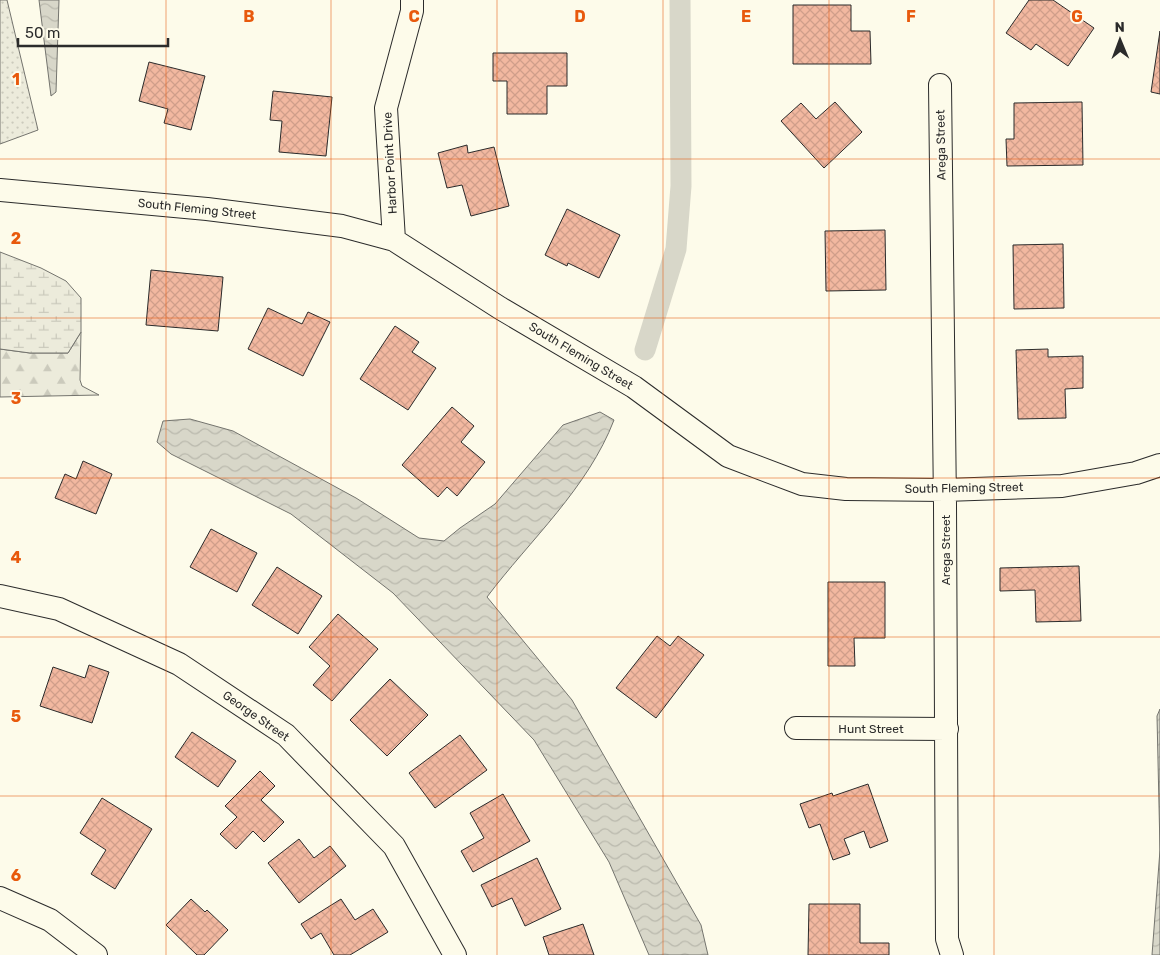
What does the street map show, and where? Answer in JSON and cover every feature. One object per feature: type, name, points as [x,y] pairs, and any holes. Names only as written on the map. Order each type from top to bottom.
[{"type":"street","name":"Harbor Point Drive","points":[[394,240],[386,108],[412,11],[412,0]]},
{"type":"street","name":"Arega Street","points":[[940,85],[947,729],[947,939],[952,955]]},
{"type":"street","name":"South Fleming Street","points":[[0,190],[207,209],[342,226],[394,240],[500,308],[634,387],[728,456],[802,484],[846,489],[945,490],[1062,486],[1136,473],[1160,465]]},
{"type":"street","name":"George Street","points":[[0,596],[59,609],[179,664],[286,735],[394,846],[455,955]]},
{"type":"street","name":"Hunt Street","points":[[796,728],[947,729]]},
{"type":"street","points":[[0,898],[50,920],[96,955]]},
{"type":"green space","points":[[0,0],[7,0],[38,130],[0,144]]},
{"type":"green space","points":[[0,252],[41,268],[66,281],[81,298],[81,332],[68,353],[30,353],[0,349]]},
{"type":"green space","points":[[81,332],[80,380],[82,386],[99,395],[0,397],[0,349],[30,353],[68,353]]},
{"type":"water","points":[[39,0],[59,0],[56,92],[51,96]]},
{"type":"water","points":[[600,412],[614,420],[603,445],[589,468],[557,513],[487,597],[572,700],[701,925],[708,955],[649,955],[609,862],[534,740],[393,593],[291,514],[171,454],[157,442],[163,421],[190,419],[233,431],[356,498],[419,538],[444,541],[495,504],[563,425]]},
{"type":"water","points":[[1160,709],[1160,850],[1157,716]]},
{"type":"water","points":[[1160,850],[1160,955],[1152,955]]},
{"type":"building","points":[[1029,0],[1053,0],[1094,28],[1068,66],[1036,44],[1031,50],[1006,33]]},
{"type":"building","points":[[793,5],[851,5],[851,31],[870,31],[871,64],[793,64]]},
{"type":"building","points":[[1160,31],[1160,94],[1151,92]]},
{"type":"building","points":[[493,53],[567,53],[567,86],[547,86],[547,114],[507,114],[507,81],[493,81]]},
{"type":"building","points":[[149,62],[205,76],[191,130],[164,123],[168,109],[139,101]]},
{"type":"building","points":[[273,91],[332,97],[326,156],[279,152],[282,121],[270,120]]},
{"type":"building","points":[[835,102],[862,132],[824,168],[781,121],[801,103],[816,119]]},
{"type":"building","points":[[1082,102],[1083,165],[1007,166],[1006,139],[1014,139],[1014,103]]},
{"type":"building","points":[[467,145],[468,153],[494,147],[509,206],[471,216],[462,185],[447,188],[438,153]]},
{"type":"building","points":[[567,209],[620,235],[599,278],[568,263],[567,266],[545,255]]},
{"type":"building","points":[[885,230],[886,290],[826,291],[825,231]]},
{"type":"building","points":[[1063,244],[1064,308],[1014,309],[1013,245]]},
{"type":"building","points":[[151,270],[223,277],[218,331],[146,325]]},
{"type":"building","points":[[268,308],[302,324],[308,312],[330,322],[303,376],[248,349]]},
{"type":"building","points":[[395,326],[419,342],[412,352],[436,368],[408,410],[360,379]]},
{"type":"building","points":[[1048,349],[1048,357],[1083,356],[1083,388],[1065,389],[1066,418],[1018,419],[1016,350]]},
{"type":"building","points":[[452,407],[474,426],[461,442],[485,462],[457,496],[447,487],[438,497],[402,465]]},
{"type":"building","points":[[83,461],[112,474],[96,514],[55,498],[65,474],[76,479]]},
{"type":"building","points":[[211,529],[257,553],[237,592],[190,567]]},
{"type":"building","points":[[1079,566],[1081,621],[1036,622],[1035,590],[1000,591],[1000,568]]},
{"type":"building","points":[[277,567],[322,596],[298,634],[252,605]]},
{"type":"building","points":[[828,582],[885,582],[885,638],[854,638],[855,666],[828,666]]},
{"type":"building","points":[[338,614],[378,649],[332,701],[313,685],[330,666],[309,647]]},
{"type":"building","points":[[657,636],[670,646],[678,636],[704,655],[656,718],[616,688]]},
{"type":"building","points":[[89,665],[109,672],[92,723],[40,706],[53,667],[85,678]]},
{"type":"building","points":[[390,679],[428,715],[387,756],[350,720]]},
{"type":"building","points":[[192,732],[236,761],[218,787],[175,757]]},
{"type":"building","points":[[460,735],[487,770],[435,808],[409,773]]},
{"type":"building","points":[[260,771],[275,786],[261,800],[284,822],[264,842],[253,831],[236,849],[220,834],[237,817],[225,806]]},
{"type":"building","points":[[868,784],[888,841],[870,848],[864,831],[844,839],[850,854],[833,860],[820,824],[809,828],[800,804],[832,793],[833,796]]},
{"type":"building","points":[[503,794],[530,841],[473,872],[461,851],[484,838],[470,813]]},
{"type":"building","points":[[102,798],[152,829],[115,889],[91,874],[106,850],[80,833]]},
{"type":"building","points":[[299,839],[314,858],[330,846],[346,866],[299,903],[268,863]]},
{"type":"building","points":[[537,858],[561,909],[525,926],[512,898],[492,907],[481,885]]},
{"type":"building","points":[[191,899],[205,912],[207,910],[228,930],[204,955],[197,955],[166,925]]},
{"type":"building","points":[[341,899],[355,920],[373,909],[388,932],[350,955],[334,955],[321,933],[311,939],[301,924]]},
{"type":"building","points":[[809,904],[860,904],[860,943],[889,943],[889,955],[808,955]]},
{"type":"building","points":[[583,924],[594,955],[549,955],[543,937]]},
{"type":"waterway","points":[[645,350],[676,249],[681,186],[680,0]]}]
